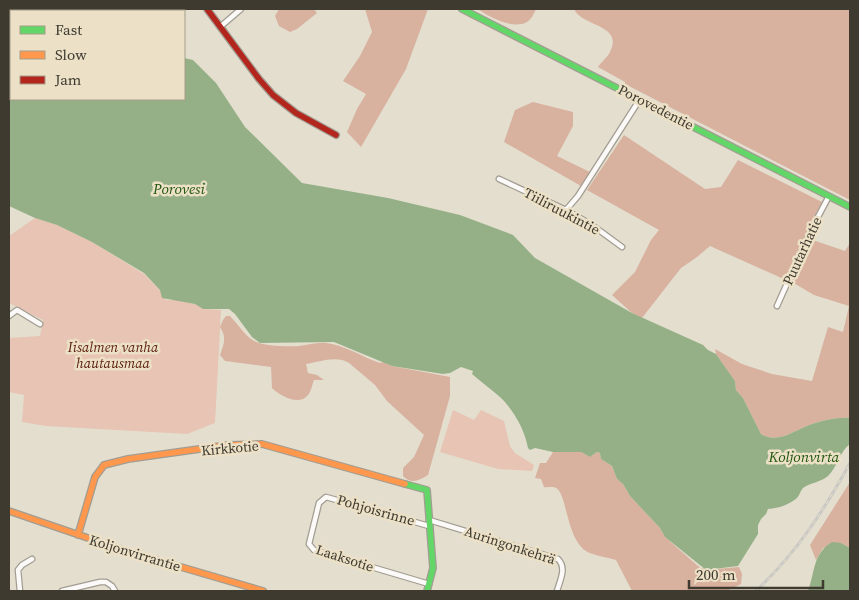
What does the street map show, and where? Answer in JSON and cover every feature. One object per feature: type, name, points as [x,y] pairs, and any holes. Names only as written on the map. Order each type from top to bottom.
[{"type":"street","points":[[207,9],[273,95],[296,113],[336,135]]},
{"type":"street","points":[[220,27],[241,9]]},
{"type":"street","name":"Porovedentie","points":[[462,9],[850,207]]},
{"type":"street","points":[[566,210],[578,196],[640,99]]},
{"type":"street","name":"Tiiliruukintie","points":[[499,179],[566,210],[622,246]]},
{"type":"street","name":"Puutarhatie","points":[[777,306],[811,230],[829,196]]},
{"type":"street","points":[[9,316],[17,310],[40,324]]},
{"type":"street","name":"Kirkkotie","points":[[78,535],[95,477],[102,466],[108,463],[149,456],[254,443],[277,447],[427,490],[429,523]]},
{"type":"street","name":"Pohjoisrinne","points":[[323,498],[329,497],[429,523]]},
{"type":"street","name":"Laaksotie","points":[[323,498],[319,503],[309,541],[311,548],[429,584]]},
{"type":"street","name":"Koljonvirrantie","points":[[9,511],[78,535],[263,591]]},
{"type":"street","points":[[427,591],[433,568],[429,523]]},
{"type":"street","name":"Auringonkehrä","points":[[429,523],[558,559],[563,565],[563,570],[557,591]]},
{"type":"street","points":[[20,591],[18,570],[32,559]]},
{"type":"street","points":[[62,591],[106,582],[112,586],[114,591]]},
{"type":"green space","name":"Iisalmen vanha hautausmaa","points":[[35,218],[57,225],[92,242],[144,274],[160,290],[166,300],[177,300],[195,304],[203,309],[221,310],[215,423],[187,434],[46,426],[22,422],[24,395],[9,392],[9,338],[40,336],[43,320],[9,303],[9,236]]},
{"type":"green space","points":[[453,410],[474,420],[481,410],[504,421],[510,446],[515,453],[534,465],[532,471],[498,469],[440,452]]},
{"type":"shaded area","points":[[279,9],[314,9],[317,13],[297,29],[290,32],[279,26],[275,16]]},
{"type":"shaded area","points":[[365,9],[428,9],[406,69],[361,147],[347,132],[366,94],[343,81],[360,56],[372,32]]},
{"type":"shaded area","points":[[478,9],[536,9],[529,21],[521,24],[508,24],[488,16]]},
{"type":"shaded area","points":[[574,9],[850,9],[850,200],[625,84],[625,82],[598,67],[610,52],[613,43],[611,36],[607,31],[578,15]]},
{"type":"shaded area","points":[[533,102],[573,112],[573,126],[557,156],[590,172],[581,186],[504,142],[515,110]]},
{"type":"shaded area","points":[[624,135],[705,189],[721,187],[738,160],[822,202],[808,228],[786,280],[710,246],[681,268],[642,318],[632,313],[612,295],[635,272],[651,240],[659,230],[587,190]]},
{"type":"shaded area","points":[[810,239],[845,251],[850,243],[850,418],[826,420],[787,435],[774,438],[767,437],[761,434],[743,398],[736,390],[735,381],[716,354],[715,349],[742,364],[772,374],[812,381],[828,327],[843,332],[849,306],[814,295],[792,282]]},
{"type":"shaded area","points":[[226,316],[230,316],[247,336],[258,343],[289,346],[319,343],[333,344],[380,363],[383,362],[392,366],[450,377],[450,396],[428,475],[419,480],[412,481],[403,476],[403,468],[414,457],[424,435],[387,401],[375,385],[349,363],[333,359],[306,364],[308,373],[317,375],[324,380],[314,380],[310,392],[304,398],[300,400],[289,399],[272,388],[271,367],[225,361],[220,355],[224,338],[220,327]]},
{"type":"shaded area","points":[[553,452],[581,452],[590,457],[597,452],[600,453],[601,459],[612,466],[617,479],[660,528],[665,537],[698,566],[706,570],[739,567],[742,574],[741,584],[727,591],[632,591],[616,560],[589,553],[579,545],[574,536],[560,492],[555,487],[544,487],[541,479],[535,478],[540,463],[546,463]]},
{"type":"shaded area","points":[[850,482],[850,548],[841,543],[823,548],[816,560],[810,545]]},
{"type":"water","name":"Porovesi","points":[[9,9],[40,9],[10,10],[10,100],[185,100],[185,58],[193,60],[216,83],[245,127],[302,183],[388,198],[460,215],[513,235],[535,258],[632,313],[703,345],[716,354],[735,381],[736,390],[743,398],[761,434],[767,437],[780,437],[822,421],[850,418],[850,444],[828,476],[803,488],[797,498],[790,503],[768,509],[758,525],[758,534],[738,566],[706,570],[665,537],[660,528],[617,479],[612,466],[601,459],[600,453],[597,452],[590,457],[581,452],[553,452],[535,448],[530,450],[518,420],[500,397],[472,374],[473,371],[461,367],[450,373],[443,374],[392,366],[334,342],[260,343],[252,337],[229,309],[203,309],[195,304],[162,298],[160,290],[144,273],[92,242],[57,225],[35,218],[9,206]]},
{"type":"water","points":[[832,542],[841,543],[850,548],[850,591],[808,591],[818,557],[826,546]]},
{"type":"railway","points":[[756,591],[797,546],[830,498],[850,463]]},
{"type":"traffic: fast","points":[[462,9],[850,207]]},
{"type":"traffic: fast","points":[[405,484],[427,490],[433,568],[427,591]]},
{"type":"traffic: slow","points":[[78,535],[95,477],[104,465],[128,459],[228,445],[262,444],[405,484]]},
{"type":"traffic: slow","points":[[9,511],[126,551],[263,591]]},
{"type":"traffic: jam","points":[[207,9],[273,95],[296,113],[336,135]]},
{"type":"water label","name":"Koljonvirta","points":[[804,457]]}]
